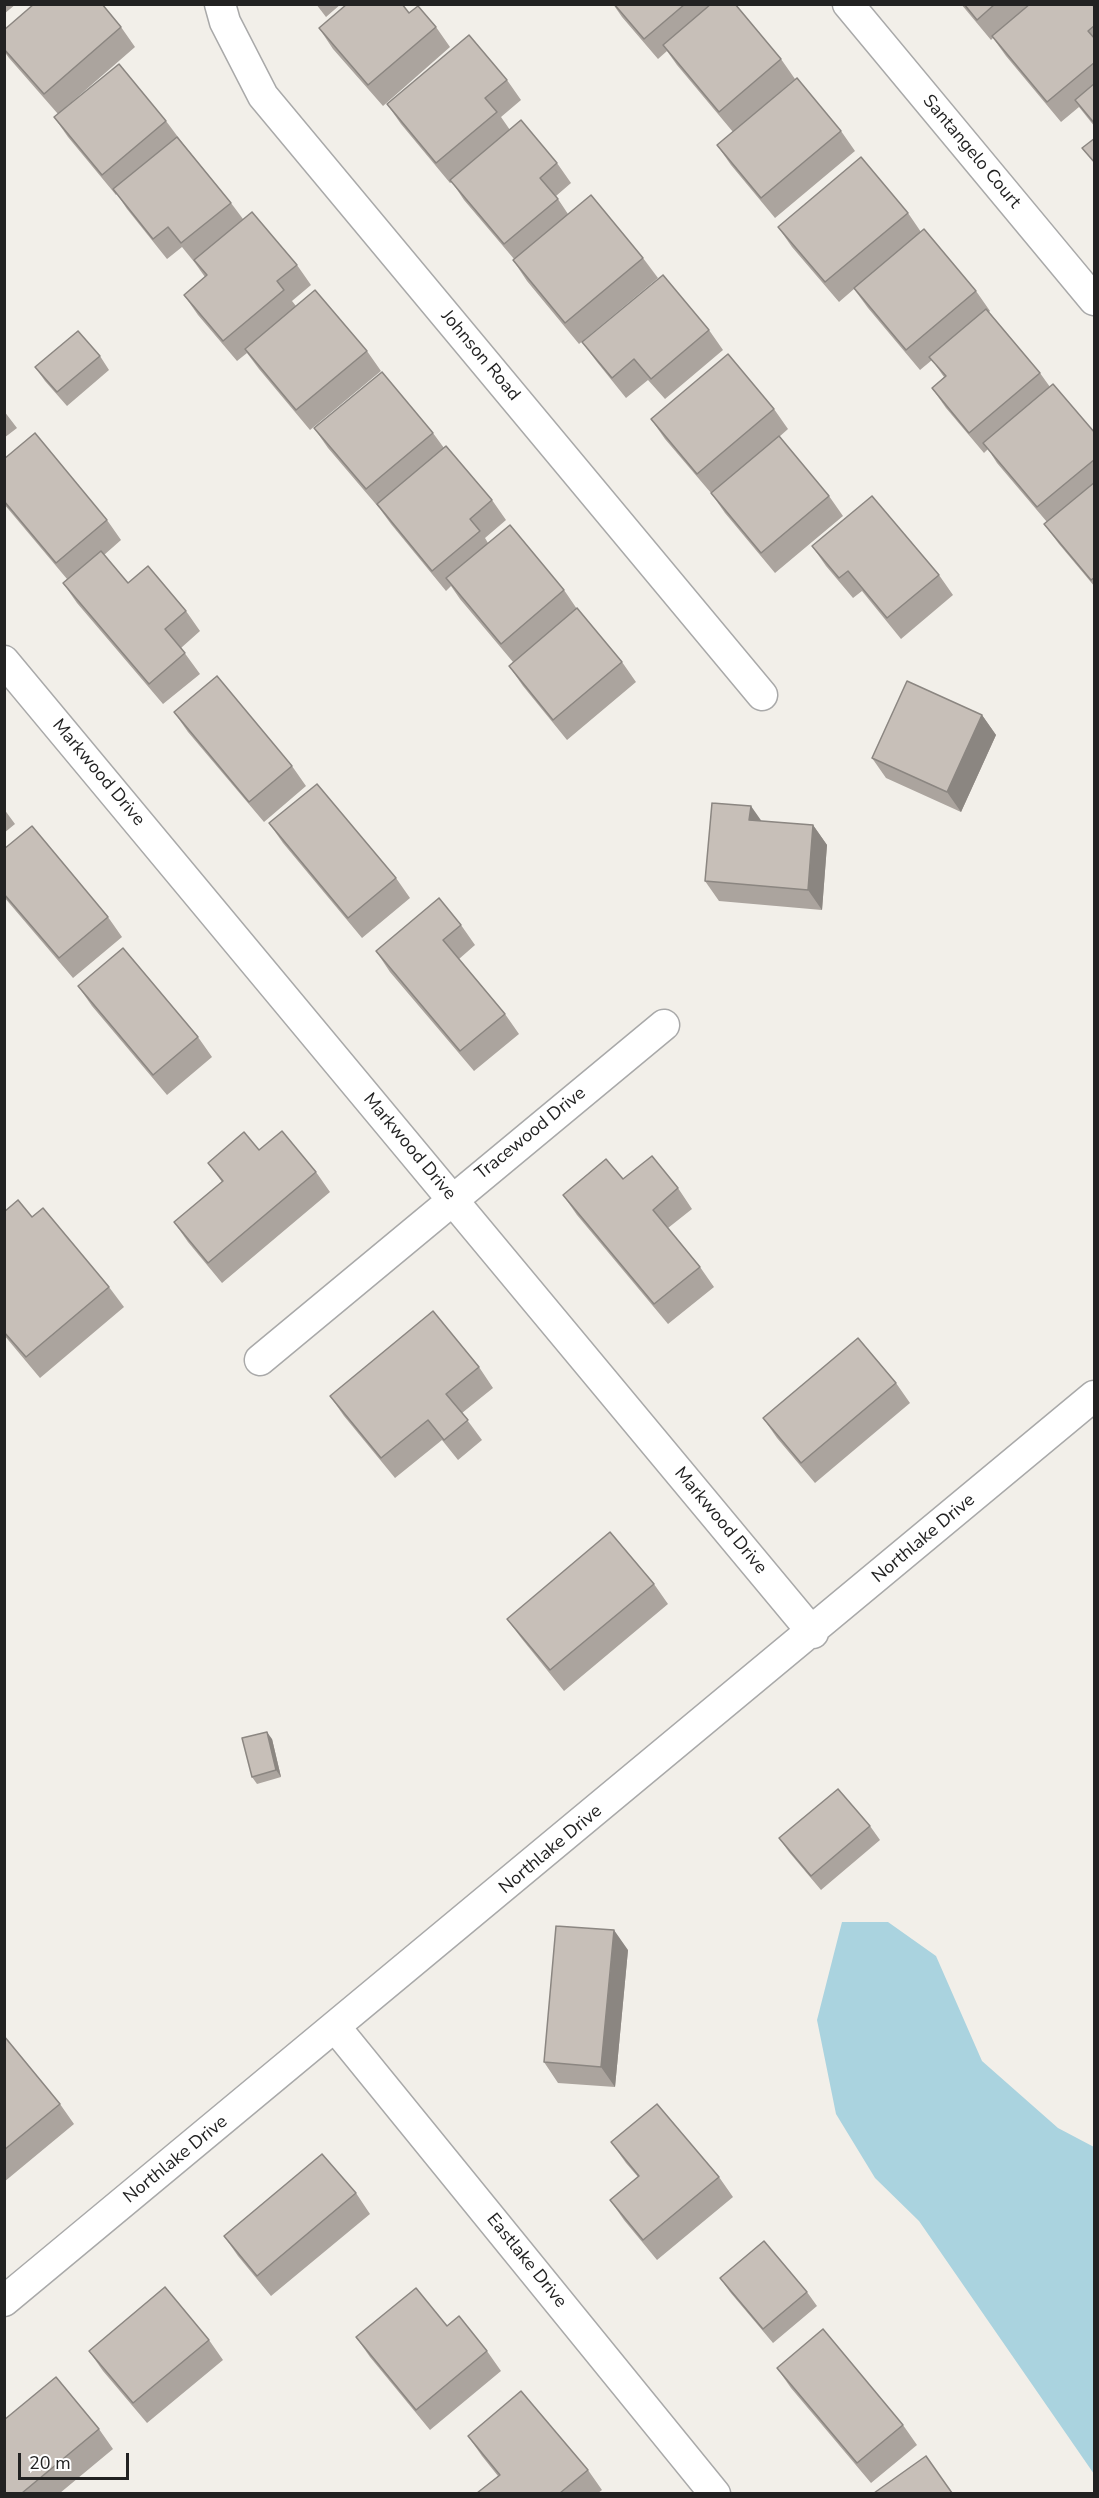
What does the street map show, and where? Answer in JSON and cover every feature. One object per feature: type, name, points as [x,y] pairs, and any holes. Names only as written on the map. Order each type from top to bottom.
[{"type":"street","name":"Johnson Road","points":[[220,4],[225,22],[263,96],[762,695]]},
{"type":"street","name":"Santangelo Court","points":[[848,4],[1095,300]]},
{"type":"street","name":"Markwood Drive","points":[[4,661],[813,1633]]},
{"type":"street","name":"Tracewood Drive","points":[[260,1360],[452,1198],[664,1025]]},
{"type":"street","name":"Northlake Drive","points":[[4,2301],[813,1633],[1095,1396]]},
{"type":"street","name":"Eastlake Drive","points":[[336,2028],[715,2493]]},
{"type":"water","points":[[842,1922],[888,1922],[936,1956],[982,2061],[1058,2128],[1094,2147],[1094,2474],[919,2221],[875,2178],[836,2114],[817,2020]]},
{"type":"building","points":[[34,4],[102,4],[121,27],[44,94],[4,49],[4,30]]},
{"type":"building","points":[[347,4],[402,4],[409,13],[418,6],[436,27],[368,85],[319,28]]},
{"type":"building","points":[[614,4],[685,4],[644,39]]},
{"type":"building","points":[[711,4],[735,4],[781,59],[719,112],[663,45]]},
{"type":"building","points":[[964,4],[995,4],[977,20]]},
{"type":"building","points":[[1030,4],[1092,4],[1095,8],[1095,25],[1088,31],[1095,39],[1095,62],[1047,102],[992,36]]},
{"type":"building","points":[[469,35],[507,80],[485,98],[497,112],[436,163],[387,104]]},
{"type":"building","points":[[119,64],[166,121],[102,175],[54,117]]},
{"type":"building","points":[[797,78],[841,131],[761,198],[717,145]]},
{"type":"building","points":[[1095,83],[1095,124],[1075,100]]},
{"type":"building","points":[[521,120],[557,163],[540,178],[558,199],[504,244],[450,180]]},
{"type":"building","points":[[177,137],[231,203],[181,243],[168,227],[153,239],[113,189]]},
{"type":"building","points":[[1095,138],[1095,163],[1082,148]]},
{"type":"building","points":[[861,157],[908,213],[825,282],[778,227]]},
{"type":"building","points":[[591,195],[643,258],[565,323],[513,260]]},
{"type":"building","points":[[252,212],[297,265],[277,281],[284,290],[223,341],[184,295],[207,275],[194,260]]},
{"type":"building","points":[[924,229],[976,291],[906,350],[854,288]]},
{"type":"building","points":[[663,275],[709,330],[651,379],[634,359],[612,378],[582,342]]},
{"type":"building","points":[[315,290],[367,351],[296,410],[245,349]]},
{"type":"building","points":[[986,309],[1040,373],[969,433],[932,388],[946,376],[929,357]]},
{"type":"building","points":[[78,331],[100,356],[57,392],[35,367]]},
{"type":"building","points":[[728,354],[774,409],[697,474],[651,419]]},
{"type":"building","points":[[382,372],[433,433],[366,489],[314,428]]},
{"type":"building","points":[[1053,384],[1095,433],[1095,459],[1037,507],[983,443]]},
{"type":"building","points":[[35,433],[107,520],[56,563],[4,501],[4,459]]},
{"type":"building","points":[[779,436],[829,496],[761,553],[711,493]]},
{"type":"building","points":[[446,446],[492,500],[470,519],[480,531],[432,571],[377,504]]},
{"type":"building","points":[[1095,482],[1095,577],[1091,580],[1044,524]]},
{"type":"building","points":[[872,496],[939,575],[887,618],[848,571],[839,578],[812,546]]},
{"type":"building","points":[[510,525],[564,590],[501,644],[446,578]]},
{"type":"building","points":[[101,551],[128,583],[148,566],[186,611],[165,629],[185,653],[149,684],[63,583]]},
{"type":"building","points":[[577,608],[622,662],[553,720],[509,666]]},
{"type":"building","points":[[217,676],[292,766],[249,802],[174,712]]},
{"type":"building","points":[[907,681],[982,715],[947,792],[872,758]]},
{"type":"building","points":[[317,784],[396,878],[348,918],[269,823]]},
{"type":"building","points":[[712,803],[751,806],[749,820],[813,825],[808,890],[705,881]]},
{"type":"building","points":[[32,826],[108,917],[59,958],[4,894],[4,849]]},
{"type":"building","points":[[439,898],[461,925],[443,940],[505,1014],[460,1051],[376,951]]},
{"type":"building","points":[[123,948],[198,1037],[153,1075],[78,986]]},
{"type":"building","points":[[282,1131],[316,1172],[208,1263],[174,1222],[223,1181],[208,1163],[244,1132],[259,1150]]},
{"type":"building","points":[[652,1156],[678,1188],[653,1210],[700,1267],[654,1304],[563,1195],[606,1159],[623,1179]]},
{"type":"building","points":[[18,1200],[32,1217],[43,1208],[109,1287],[26,1357],[4,1332],[4,1212]]},
{"type":"building","points":[[433,1311],[479,1367],[446,1394],[468,1420],[444,1440],[428,1420],[381,1458],[330,1396]]},
{"type":"building","points":[[858,1338],[896,1383],[801,1463],[763,1418]]},
{"type":"building","points":[[610,1532],[654,1584],[550,1670],[507,1619]]},
{"type":"building","points":[[267,1732],[276,1770],[252,1777],[242,1738]]},
{"type":"building","points":[[838,1789],[870,1826],[811,1876],[779,1838]]},
{"type":"building","points":[[556,1926],[614,1930],[601,2067],[544,2062]]},
{"type":"building","points":[[4,2036],[60,2104],[4,2150]]},
{"type":"building","points":[[657,2104],[719,2177],[643,2240],[610,2200],[639,2176],[611,2142]]},
{"type":"building","points":[[322,2154],[356,2193],[257,2276],[224,2236]]},
{"type":"building","points":[[764,2241],[807,2292],[763,2329],[720,2278]]},
{"type":"building","points":[[165,2287],[209,2340],[133,2403],[89,2351]]},
{"type":"building","points":[[416,2288],[447,2326],[459,2316],[487,2351],[416,2410],[356,2337]]},
{"type":"building","points":[[823,2329],[903,2425],[857,2463],[777,2368]]},
{"type":"building","points":[[56,2377],[99,2429],[22,2493],[6,2493],[4,2492],[4,2420]]},
{"type":"building","points":[[521,2391],[588,2470],[560,2493],[477,2493],[500,2475],[468,2436]]},
{"type":"building","points":[[926,2456],[952,2493],[874,2493]]}]
